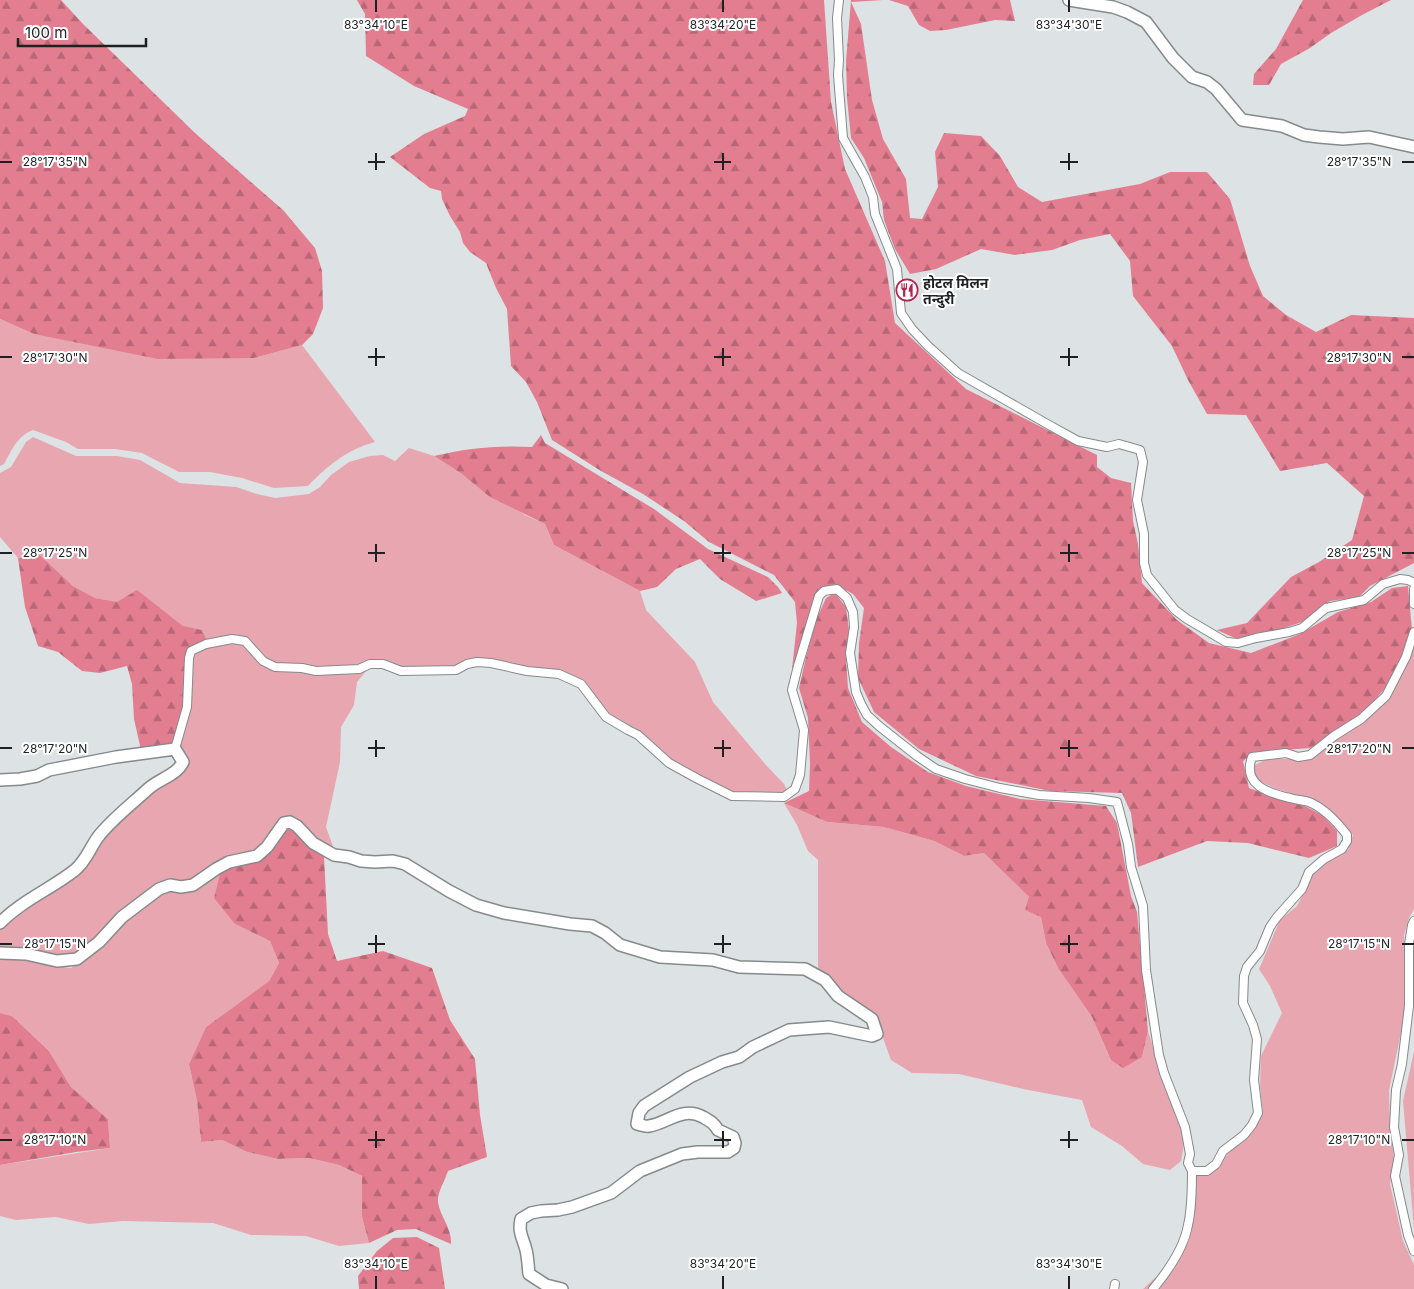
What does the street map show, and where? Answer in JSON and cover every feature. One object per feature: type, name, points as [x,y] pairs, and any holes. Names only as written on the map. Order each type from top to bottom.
[{"type":"street","points":[[840,0],[837,18],[838,75],[843,138],[865,177],[873,197],[875,214],[897,269],[901,313],[912,329],[928,346],[958,373],[1055,429],[1078,441],[1089,444],[1108,446],[1118,444],[1140,450],[1144,462],[1137,500],[1144,534],[1144,563],[1147,575],[1175,610],[1226,642],[1238,643],[1302,628],[1326,608],[1364,600],[1383,584],[1400,580],[1408,580],[1414,583]]},
{"type":"street","points":[[1069,0],[1113,7],[1146,22],[1161,44],[1192,77],[1207,82],[1216,89],[1242,120],[1282,126],[1319,137],[1343,140],[1369,137],[1414,146]]},
{"type":"street","points":[[1414,589],[1414,604]]},
{"type":"street","points":[[174,749],[187,707],[191,651],[206,644],[232,640],[245,641],[263,661],[275,667],[302,668],[316,671],[359,670],[370,664],[383,664],[401,671],[456,670],[467,664],[477,662],[492,663],[527,671],[559,674],[581,684],[606,717],[638,735],[669,763],[698,779],[732,796],[784,797],[795,789],[800,775],[804,730],[792,690],[798,666],[819,596],[824,592],[837,590],[847,598],[853,612],[854,627],[850,653],[854,685],[861,704],[867,714],[879,726],[917,756],[936,768],[965,779],[1000,788],[1039,795],[1117,802],[1126,836],[1134,881],[1143,906],[1146,970],[1160,1055],[1164,1073],[1186,1127],[1190,1154],[1188,1163],[1192,1171],[1189,1225],[1170,1267],[1153,1289]]},
{"type":"street","points":[[1192,1171],[1207,1171],[1216,1164],[1223,1151],[1244,1135],[1258,1113],[1254,1080],[1257,1039],[1253,1024],[1243,1003],[1244,976],[1247,966],[1260,951],[1270,927],[1277,917],[1302,889],[1309,872],[1324,859],[1342,848],[1347,842],[1347,835],[1322,808],[1307,801],[1263,790],[1255,783],[1249,769],[1252,757],[1286,753],[1298,757],[1310,755],[1334,736],[1361,720],[1386,696],[1406,657],[1414,632]]},
{"type":"street","points":[[0,780],[37,776],[49,770],[116,756],[154,753],[174,749]]},
{"type":"street","points":[[0,923],[22,904],[76,870],[89,854],[98,837],[110,824],[156,782],[179,770],[183,762],[174,749]]},
{"type":"street","points":[[0,953],[26,954],[57,961],[77,959],[99,942],[122,917],[159,889],[170,885],[181,887],[193,885],[229,862],[257,856],[267,847],[284,823],[290,822],[297,826],[312,843],[334,855],[360,861],[393,861],[405,864],[476,905],[531,918],[592,926],[605,933],[620,945],[660,957],[713,960],[739,967],[805,969],[825,980],[838,996],[872,1019],[876,1034],[872,1036],[829,1027],[789,1030],[753,1047],[739,1057],[722,1062],[690,1077],[644,1106],[639,1113],[637,1124],[648,1127],[682,1114],[690,1113],[715,1124],[718,1130],[733,1137],[734,1148],[728,1152],[682,1154],[640,1171],[610,1193],[572,1207],[531,1213],[522,1219],[519,1229],[521,1239],[526,1248],[529,1274],[546,1285],[562,1289]]},
{"type":"street","points":[[1414,921],[1409,944],[1409,1006],[1402,1064],[1396,1090],[1394,1127],[1399,1155],[1395,1176],[1408,1235],[1414,1251]]},
{"type":"shaded area","points":[[0,319],[34,334],[254,358],[302,345],[375,442],[356,449],[338,459],[308,486],[274,488],[242,478],[210,472],[179,472],[142,453],[115,449],[78,449],[66,442],[33,430],[19,440],[4,464],[0,466]]},
{"type":"shaded area","points":[[33,437],[76,456],[117,456],[140,460],[180,483],[236,487],[275,498],[309,494],[349,462],[370,456],[383,455],[395,461],[409,448],[434,456],[525,515],[545,524],[554,545],[640,591],[646,610],[695,662],[713,702],[784,784],[787,790],[777,794],[732,792],[673,762],[640,732],[606,712],[587,686],[536,669],[503,662],[456,667],[402,668],[389,662],[375,661],[349,666],[281,664],[265,659],[246,639],[208,642],[202,630],[184,627],[165,612],[95,598],[73,586],[40,555],[18,558],[0,537],[0,473],[11,467],[26,442]]},
{"type":"shaded area","points":[[232,642],[243,645],[262,664],[343,672],[367,670],[357,682],[354,705],[341,727],[340,762],[326,827],[335,852],[257,851],[191,883],[169,883],[79,954],[65,958],[0,950],[0,930],[10,918],[41,899],[144,797],[184,770],[179,744],[189,716],[192,655],[201,648]]},
{"type":"shaded area","points":[[1414,645],[1414,909],[1404,935],[1404,1018],[1389,1090],[1390,1127],[1394,1159],[1390,1184],[1403,1241],[1414,1265],[1414,1289],[1143,1289],[1180,1255],[1193,1213],[1196,1174],[1210,1175],[1236,1144],[1254,1130],[1263,1113],[1260,1086],[1261,1056],[1282,1013],[1270,986],[1259,969],[1280,920],[1297,906],[1313,875],[1326,863],[1348,850],[1353,835],[1321,804],[1276,789],[1255,779],[1255,765],[1267,759],[1311,759],[1367,719],[1385,701],[1399,680]]},
{"type":"shaded area","points":[[784,803],[827,822],[884,827],[934,841],[964,856],[984,853],[1029,897],[1041,917],[1046,943],[1058,968],[1092,1017],[1111,1060],[1142,1057],[1148,1031],[1171,1102],[1180,1121],[1184,1144],[1181,1161],[1170,1170],[1143,1164],[1122,1146],[1091,1127],[1082,1100],[959,1074],[912,1073],[891,1060],[878,1017],[859,1007],[818,973],[818,860],[808,851],[797,825]]},
{"type":"shaded area","points":[[221,870],[235,924],[270,941],[279,963],[269,981],[206,1027],[189,1064],[197,1101],[201,1142],[222,1140],[247,1152],[278,1159],[309,1158],[339,1165],[362,1176],[362,1217],[369,1243],[339,1246],[306,1236],[251,1235],[213,1223],[123,1221],[89,1224],[56,1217],[16,1220],[0,1216],[0,1165],[110,1148],[108,1119],[71,1087],[49,1051],[12,1016],[0,1013],[0,959],[19,959],[71,968],[94,954],[111,933],[164,892],[185,891]]},
{"type":"shaded area","points":[[1414,1052],[1414,1229],[1403,1101]]},
{"type":"green space","points":[[0,0],[61,0],[83,24],[195,133],[283,210],[315,248],[322,271],[323,308],[313,334],[302,345],[254,358],[158,359],[34,334],[0,319]]},
{"type":"green space","points":[[357,0],[824,0],[831,102],[845,169],[885,261],[895,323],[966,389],[1097,455],[1097,467],[1111,478],[1131,483],[1133,521],[1138,544],[1142,583],[1177,620],[1209,643],[1251,653],[1300,634],[1338,612],[1371,602],[1392,588],[1408,586],[1412,630],[1402,657],[1388,685],[1366,710],[1311,748],[1254,752],[1243,761],[1249,788],[1284,801],[1305,806],[1322,815],[1337,831],[1337,846],[1309,858],[1248,843],[1207,841],[1138,867],[1131,813],[1122,793],[1050,791],[976,776],[919,749],[874,712],[858,678],[859,643],[864,608],[853,594],[835,584],[819,593],[796,665],[792,669],[797,623],[795,602],[774,575],[709,542],[684,521],[643,494],[601,471],[552,440],[537,402],[526,382],[511,366],[507,309],[486,263],[470,252],[463,243],[460,232],[442,199],[441,191],[430,188],[390,157],[424,134],[465,116],[468,109],[414,86],[366,56],[365,14]]},
{"type":"green space","points":[[851,0],[883,0],[851,2],[861,24],[872,100],[883,139],[906,179],[910,218],[922,219],[938,187],[935,152],[944,133],[981,136],[1000,156],[1018,187],[1042,202],[1140,184],[1170,172],[1207,172],[1230,199],[1250,266],[1263,296],[1286,315],[1316,332],[1351,315],[1414,318],[1414,563],[1370,586],[1359,597],[1330,601],[1302,622],[1278,630],[1237,639],[1217,630],[1247,623],[1291,577],[1319,562],[1352,540],[1364,496],[1327,463],[1280,471],[1246,415],[1207,414],[1172,346],[1133,296],[1130,261],[1110,234],[1080,240],[1052,250],[1015,255],[981,249],[936,269],[910,274],[895,249],[884,220],[882,202],[864,158],[851,138],[846,61]]},
{"type":"green space","points":[[889,0],[1010,0],[1015,21],[995,20],[946,30],[930,31],[919,25],[908,6]]},
{"type":"green space","points":[[1303,0],[1391,0],[1331,33],[1310,48],[1281,64],[1269,85],[1253,85],[1254,74],[1276,49]]},
{"type":"green space","points":[[541,435],[545,443],[654,509],[708,549],[768,577],[782,593],[756,601],[720,579],[700,559],[676,569],[657,587],[640,591],[554,545],[545,524],[490,497],[462,474],[434,456],[483,448],[507,446],[532,447]]},
{"type":"green space","points":[[40,555],[73,586],[95,598],[117,602],[137,590],[183,626],[202,630],[208,642],[192,647],[184,706],[173,744],[141,750],[134,719],[132,684],[127,666],[100,673],[82,671],[58,652],[38,646],[25,607],[18,558]]},
{"type":"green space","points":[[835,593],[846,607],[849,630],[846,659],[848,688],[862,722],[891,747],[928,772],[966,786],[1020,799],[1106,806],[1117,823],[1131,896],[1137,912],[1148,1031],[1142,1057],[1123,1068],[1111,1060],[1092,1017],[1058,968],[1046,943],[1041,917],[1025,910],[1029,897],[984,853],[964,856],[934,841],[884,827],[827,822],[784,803],[809,791],[808,718],[799,688],[816,620],[826,598]]},
{"type":"green space","points":[[290,825],[324,857],[328,934],[337,961],[383,951],[432,968],[450,1020],[475,1059],[480,1115],[487,1157],[448,1171],[438,1202],[450,1233],[451,1244],[416,1229],[397,1230],[369,1243],[362,1217],[362,1176],[339,1165],[309,1158],[278,1159],[247,1152],[222,1140],[201,1142],[197,1101],[189,1064],[206,1027],[269,981],[279,963],[270,941],[235,924],[214,898],[221,870],[240,865]]},
{"type":"green space","points":[[0,1013],[12,1016],[49,1051],[71,1087],[108,1119],[110,1148],[0,1165]]},
{"type":"green space","points":[[417,1237],[439,1248],[445,1289],[359,1289],[358,1276],[377,1251],[393,1238]]},
{"type":"place","name":"होटल मिलन तन्दुरी","points":[[907,290]]}]
